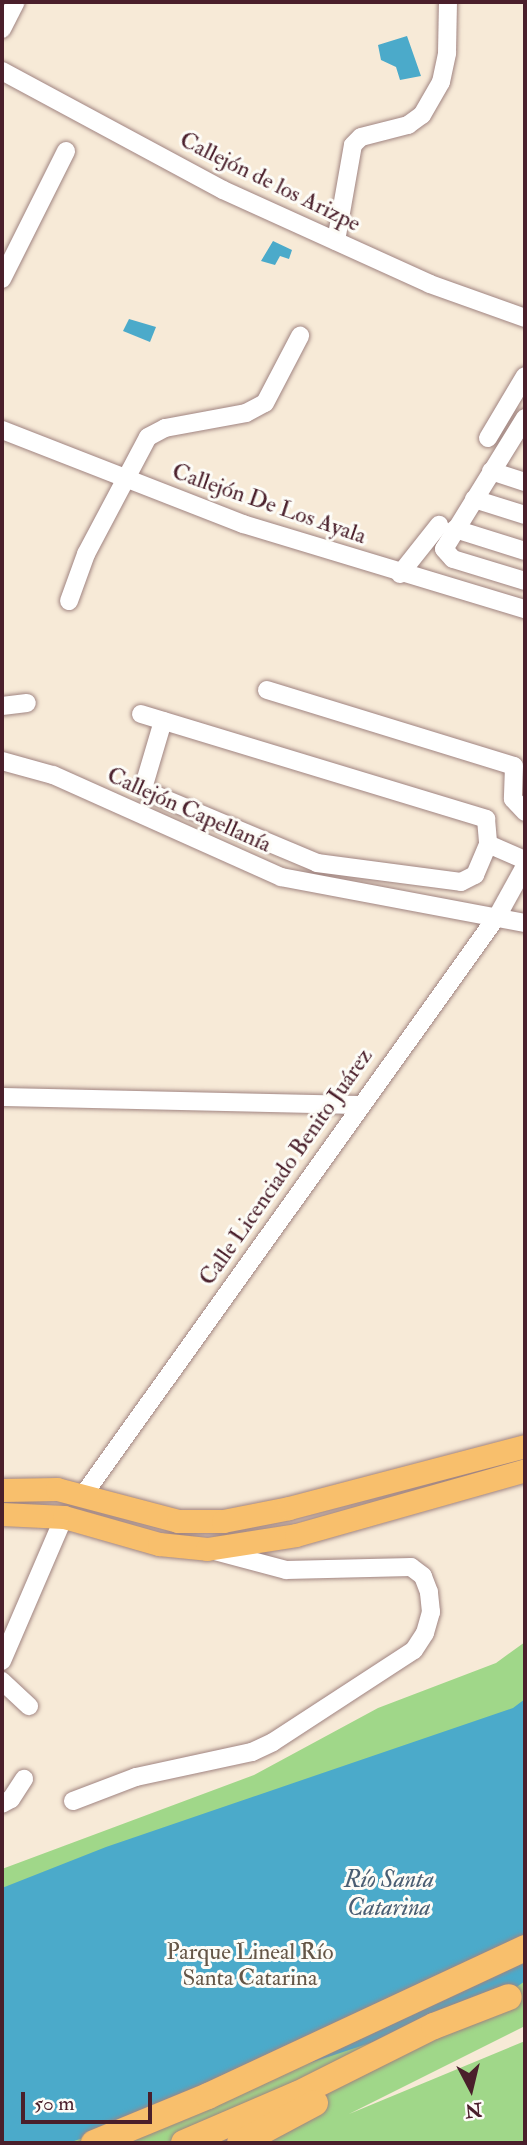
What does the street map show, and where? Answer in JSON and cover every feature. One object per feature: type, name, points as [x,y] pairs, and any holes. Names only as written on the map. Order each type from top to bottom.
[{"type":"highway","points":[[94,2143],[208,2096],[525,1948]]},
{"type":"highway","points":[[141,2143],[525,1948]]},
{"type":"highway","points":[[184,2143],[298,2094],[434,2026],[517,1993]]},
{"type":"highway","points":[[240,2143],[517,1993]]},
{"type":"main road","points":[[515,1470],[525,1446]]},
{"type":"main road","points":[[2,1490],[83,1494],[178,1521],[223,1521],[515,1470]]},
{"type":"main road","points":[[2,1514],[64,1517],[159,1544],[207,1549],[296,1535],[515,1470]]},
{"type":"street","points":[[2,29],[16,2]]},
{"type":"street","points":[[336,241],[353,145],[361,137],[408,125],[422,115],[441,82],[447,53],[448,2]]},
{"type":"street","name":"Callejón de los Arizpe","points":[[2,71],[223,190],[430,284],[525,318]]},
{"type":"street","points":[[2,279],[66,151]]},
{"type":"street","points":[[69,601],[86,554],[148,437],[156,432],[246,414],[265,403],[300,336]]},
{"type":"street","points":[[488,438],[525,376]]},
{"type":"street","points":[[400,574],[474,499],[492,471],[518,443],[525,418]]},
{"type":"street","name":"Callejón De Los Ayala","points":[[2,430],[243,524],[400,574],[525,609]]},
{"type":"street","points":[[492,471],[525,482]]},
{"type":"street","points":[[474,499],[525,514]]},
{"type":"street","points":[[447,527],[525,551]]},
{"type":"street","points":[[447,527],[444,549],[447,556],[525,581]]},
{"type":"street","points":[[267,690],[514,766],[513,799],[525,812]]},
{"type":"street","points":[[2,706],[27,703]]},
{"type":"street","points":[[141,714],[486,818],[488,844],[475,875],[461,882],[317,863],[146,791],[144,785],[163,721]]},
{"type":"street","name":"Callejón Capellanía","points":[[2,761],[52,775],[281,877],[498,915],[525,923]]},
{"type":"street","points":[[488,844],[525,860]]},
{"type":"street","name":"Calle Licenciado Benito Juárez","points":[[83,1494],[498,915],[525,866]]},
{"type":"street","points":[[2,1097],[360,1105]]},
{"type":"street","points":[[515,1470],[525,1440]]},
{"type":"street","points":[[2,1661],[64,1517]]},
{"type":"street","points":[[73,1801],[136,1777],[252,1752],[273,1742],[414,1650],[425,1633],[431,1612],[429,1592],[423,1576],[411,1567],[286,1570],[207,1549]]},
{"type":"street","points":[[2,1681],[29,1706]]},
{"type":"street","points":[[2,1804],[11,1799],[24,1779]]},
{"type":"green space","name":"Río Santa Catarina","points":[[525,1642],[525,2026],[349,2114],[525,2041],[525,2143],[2,2143],[2,1869],[254,1775],[378,1708],[496,1663]]},
{"type":"water","points":[[407,36],[421,76],[400,80],[396,67],[381,60],[378,45]]},
{"type":"water","points":[[273,241],[292,250],[289,259],[280,256],[275,265],[261,261]]},
{"type":"water","points":[[129,319],[156,327],[150,342],[123,331]]},
{"type":"water","name":"Río Santa Catarina","points":[[525,1699],[525,1981],[497,2001],[68,2143],[2,2143],[2,1888],[106,1847],[513,1708]]},
{"type":"park label","name":"Parque Lineal Río Santa Catarina","points":[[250,1965]]}]
